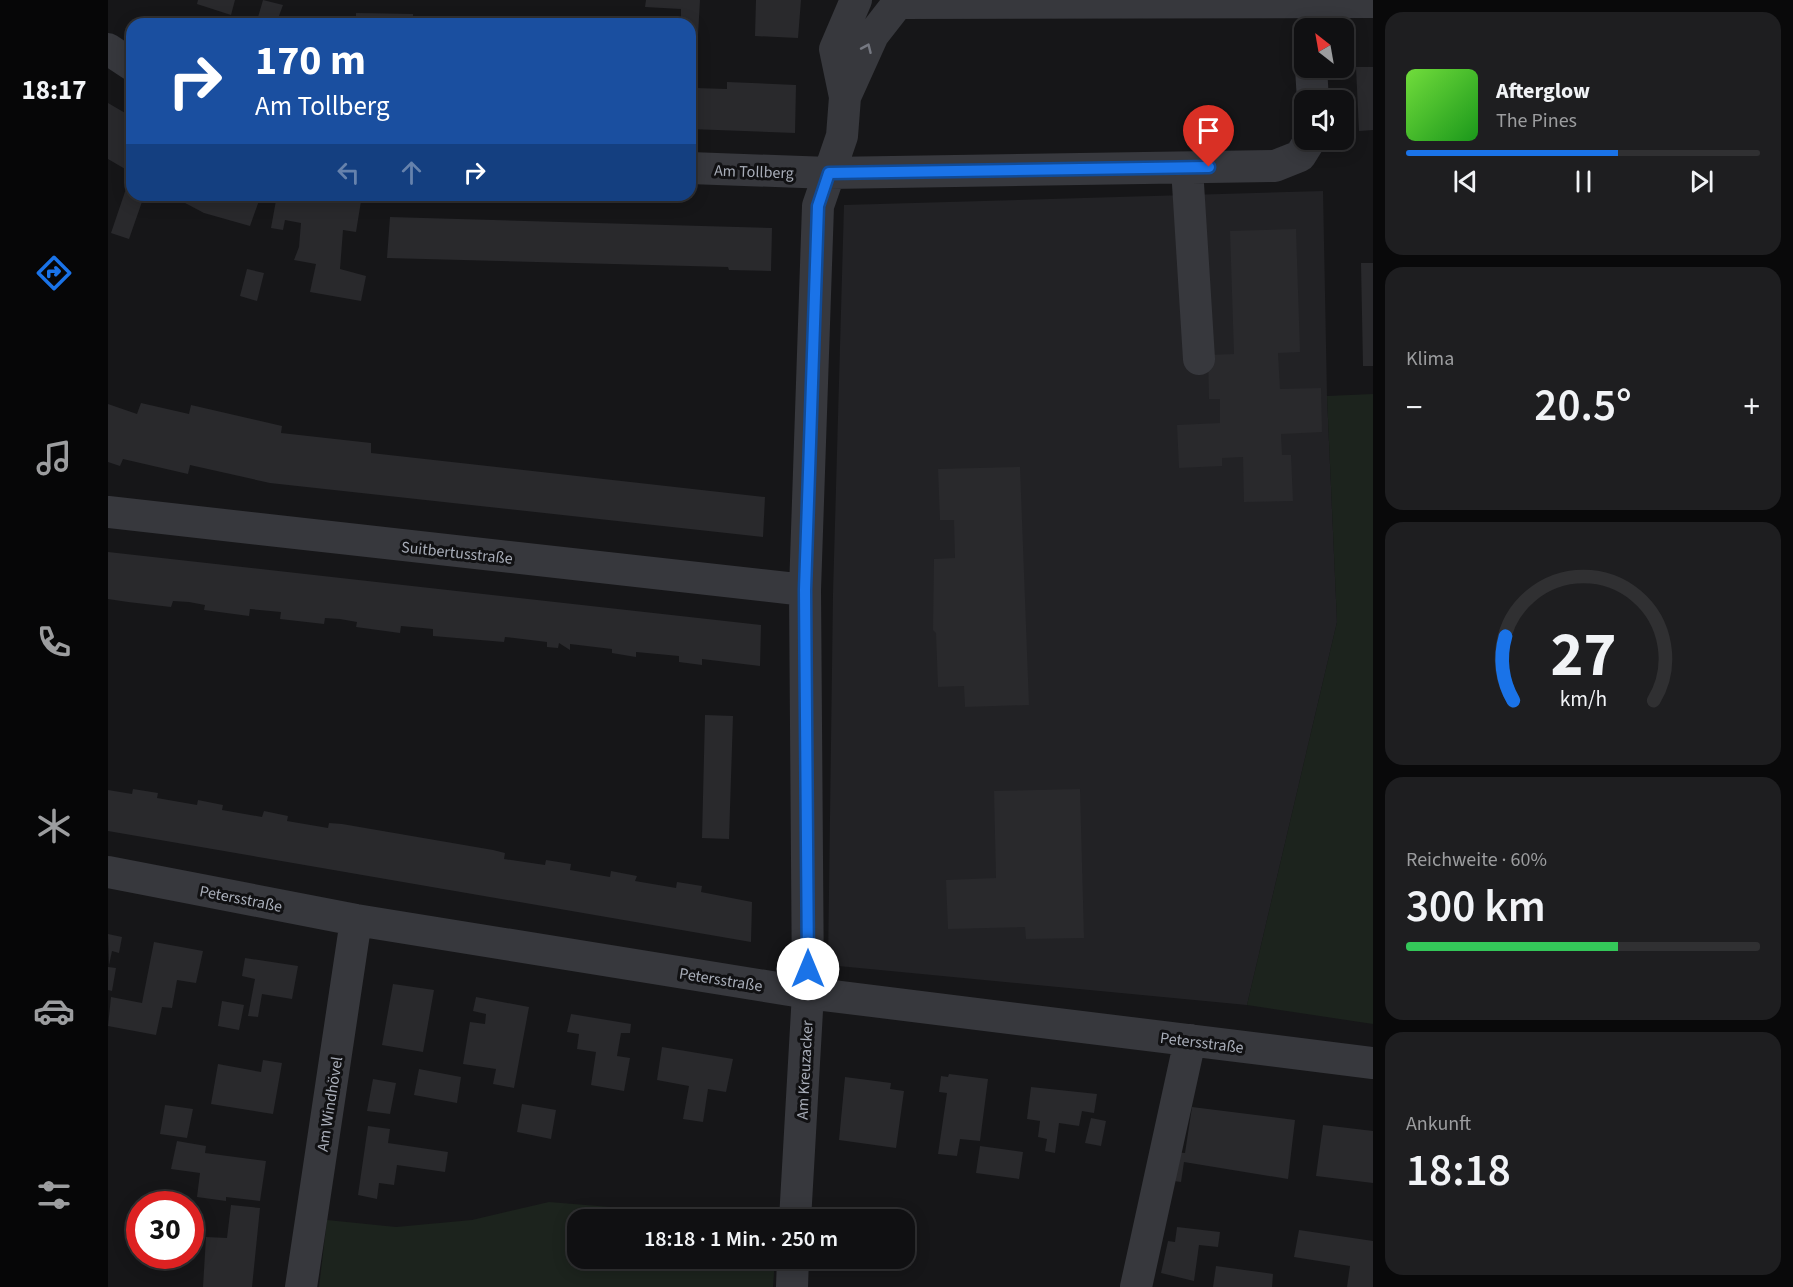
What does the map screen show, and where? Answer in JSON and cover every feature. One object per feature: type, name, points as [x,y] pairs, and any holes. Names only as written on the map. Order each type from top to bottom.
[{"type":"street","name":"Am Kreuzacker","points":[[796,1209],[808,993],[805,590],[818,206],[842,136],[845,97],[835,49],[856,0]]},
{"type":"street","name":"Am Kreuzacker","points":[[845,97],[873,35],[895,2]]},
{"type":"street","points":[[895,2],[1308,16],[1373,2]]},
{"type":"street","points":[[108,49],[126,61]]},
{"type":"street","name":"Am Tollberg","points":[[696,168],[829,173],[1275,166],[1300,156],[1304,150]]},
{"type":"street","points":[[1187,168],[1199,359]]},
{"type":"street","name":"Suitbertusstraße","points":[[108,512],[805,590]]},
{"type":"street","name":"Petersstraße","points":[[108,872],[356,920],[808,993],[1373,1064]]},
{"type":"street","name":"Am Windhövel","points":[[301,1287],[356,920]]},
{"type":"street","points":[[1136,1287],[1190,1040]]},
{"type":"street","points":[[792,1287],[793,1269]]},
{"type":"shaded area","points":[[1323,191],[1327,396],[1337,622],[1247,1005],[828,965],[833,594],[844,205]]},
{"type":"shaded area","points":[[1373,394],[1373,1024],[1247,1005],[1337,622],[1327,396]]},
{"type":"shaded area","points":[[549,1202],[635,1209],[567,1209],[567,1269],[774,1269],[773,1287],[319,1287],[327,1220],[396,1227],[472,1220]]},
{"type":"building","points":[[198,0],[235,0],[231,15],[197,4]]},
{"type":"building","points":[[263,0],[283,5],[278,18],[258,18]]},
{"type":"building","points":[[646,0],[700,0],[696,70],[696,18],[681,18],[681,9],[645,7]]},
{"type":"building","points":[[756,0],[801,0],[798,38],[755,36]]},
{"type":"building","points":[[356,13],[413,14],[413,18],[332,18],[332,16],[356,17]]},
{"type":"building","points":[[1356,67],[1373,67],[1373,130],[1359,131]]},
{"type":"building","points":[[727,82],[796,85],[795,133],[696,129],[696,88],[727,89]]},
{"type":"building","points":[[108,103],[126,114],[126,170],[108,159]]},
{"type":"building","points":[[126,189],[126,201],[142,201],[129,239],[111,233]]},
{"type":"building","points":[[181,201],[259,201],[250,226],[204,213]]},
{"type":"building","points":[[276,201],[361,201],[356,232],[343,230],[340,269],[366,276],[361,301],[310,292],[316,264],[294,260],[299,247],[301,223],[285,220],[283,230],[271,228]]},
{"type":"building","points":[[390,217],[772,228],[771,271],[729,270],[728,267],[387,258]]},
{"type":"building","points":[[1296,229],[1300,352],[1278,353],[1280,389],[1321,388],[1322,432],[1281,434],[1282,455],[1291,455],[1293,501],[1244,502],[1243,457],[1222,458],[1222,466],[1179,468],[1177,425],[1220,423],[1220,399],[1209,399],[1208,355],[1234,354],[1230,231]]},
{"type":"building","points":[[1361,263],[1373,263],[1373,366],[1363,366]]},
{"type":"building","points":[[247,269],[264,273],[257,301],[240,296]]},
{"type":"building","points":[[141,403],[189,414],[191,405],[282,426],[281,433],[371,443],[371,453],[765,497],[763,537],[270,483],[190,465],[188,474],[123,459],[120,466],[108,462],[108,404],[137,414]]},
{"type":"building","points":[[1020,467],[1029,705],[965,707],[964,686],[938,687],[936,633],[933,630],[934,559],[955,558],[954,520],[940,520],[938,469]]},
{"type":"building","points":[[108,552],[761,625],[760,666],[702,659],[702,665],[679,662],[679,656],[636,652],[636,657],[612,653],[612,649],[570,644],[570,650],[559,643],[558,648],[547,647],[547,642],[505,637],[504,642],[433,636],[433,629],[401,626],[400,633],[356,627],[357,622],[340,619],[325,618],[324,624],[280,619],[281,612],[250,609],[249,616],[204,610],[205,605],[189,602],[173,601],[171,607],[108,599]]},
{"type":"building","points":[[705,715],[733,716],[729,839],[702,838]]},
{"type":"building","points":[[133,789],[158,793],[157,798],[197,805],[198,800],[223,805],[222,810],[262,817],[264,811],[288,816],[287,821],[328,828],[329,823],[342,824],[493,850],[505,853],[504,859],[545,865],[546,860],[571,864],[570,870],[610,877],[611,871],[637,876],[635,881],[676,888],[677,882],[702,886],[701,892],[752,902],[751,942],[108,831],[108,790],[132,794]]},
{"type":"building","points":[[1080,789],[1084,938],[1026,939],[1025,927],[948,929],[946,880],[996,878],[994,791]]},
{"type":"building","points":[[108,934],[122,937],[119,953],[112,951],[109,965]]},
{"type":"building","points":[[154,942],[203,951],[196,983],[177,980],[172,1008],[162,1007],[156,1035],[108,1026],[111,997],[142,1003]]},
{"type":"building","points":[[245,958],[298,966],[292,999],[262,994],[258,1017],[248,1016],[255,979],[242,976]]},
{"type":"building","points":[[108,967],[116,968],[112,991],[108,990]]},
{"type":"building","points":[[393,984],[434,990],[423,1052],[382,1045]]},
{"type":"building","points":[[476,997],[529,1007],[514,1088],[493,1084],[496,1069],[463,1064],[470,1022],[485,1024],[486,1014],[473,1011]]},
{"type":"building","points":[[222,1001],[244,1005],[239,1030],[218,1026]]},
{"type":"building","points":[[571,1014],[631,1024],[630,1033],[621,1033],[617,1056],[630,1058],[624,1091],[591,1085],[596,1052],[577,1049],[579,1034],[567,1032]]},
{"type":"building","points":[[662,1047],[733,1059],[726,1092],[708,1089],[703,1122],[683,1119],[689,1086],[657,1080]]},
{"type":"building","points":[[263,1060],[282,1063],[273,1114],[211,1104],[218,1064],[261,1072]]},
{"type":"building","points":[[419,1069],[461,1077],[457,1103],[414,1095]]},
{"type":"building","points":[[949,1074],[988,1079],[980,1141],[960,1139],[957,1156],[938,1154],[947,1093],[939,1092],[941,1076],[948,1077]]},
{"type":"building","points":[[845,1077],[891,1083],[890,1089],[904,1091],[896,1148],[839,1140]]},
{"type":"building","points":[[373,1079],[396,1083],[390,1114],[367,1111]]},
{"type":"building","points":[[1031,1087],[1097,1094],[1094,1113],[1082,1111],[1079,1126],[1059,1123],[1055,1153],[1045,1151],[1047,1139],[1038,1137],[1040,1121],[1027,1119]]},
{"type":"building","points":[[522,1104],[556,1110],[551,1139],[517,1132]]},
{"type":"building","points":[[165,1105],[193,1109],[187,1138],[160,1134]]},
{"type":"building","points":[[1192,1107],[1295,1120],[1288,1179],[1184,1162],[1181,1182],[1167,1180],[1171,1152],[1185,1153]]},
{"type":"building","points":[[1091,1118],[1106,1121],[1101,1146],[1085,1143]]},
{"type":"building","points":[[1323,1125],[1373,1131],[1373,1183],[1316,1176]]},
{"type":"building","points":[[368,1126],[390,1129],[388,1143],[448,1152],[445,1172],[397,1165],[394,1185],[379,1183],[377,1199],[358,1195]]},
{"type":"building","points":[[177,1141],[206,1146],[205,1153],[266,1161],[260,1201],[226,1197],[226,1201],[204,1198],[204,1191],[198,1191],[200,1173],[171,1169]]},
{"type":"building","points":[[980,1146],[1023,1152],[1019,1179],[976,1173]]},
{"type":"building","points":[[231,1205],[260,1208],[252,1287],[203,1287],[206,1237],[227,1238]]},
{"type":"building","points":[[1177,1227],[1220,1232],[1218,1247],[1199,1245],[1194,1281],[1161,1273],[1168,1241],[1175,1242]]},
{"type":"building","points":[[1299,1230],[1373,1241],[1373,1287],[1347,1287],[1350,1266],[1294,1257]]},
{"type":"building","points":[[1216,1266],[1273,1274],[1272,1287],[1213,1287]]},
{"type":"route","points":[[808,969],[805,590],[818,206],[829,173],[1209,167]]}]
